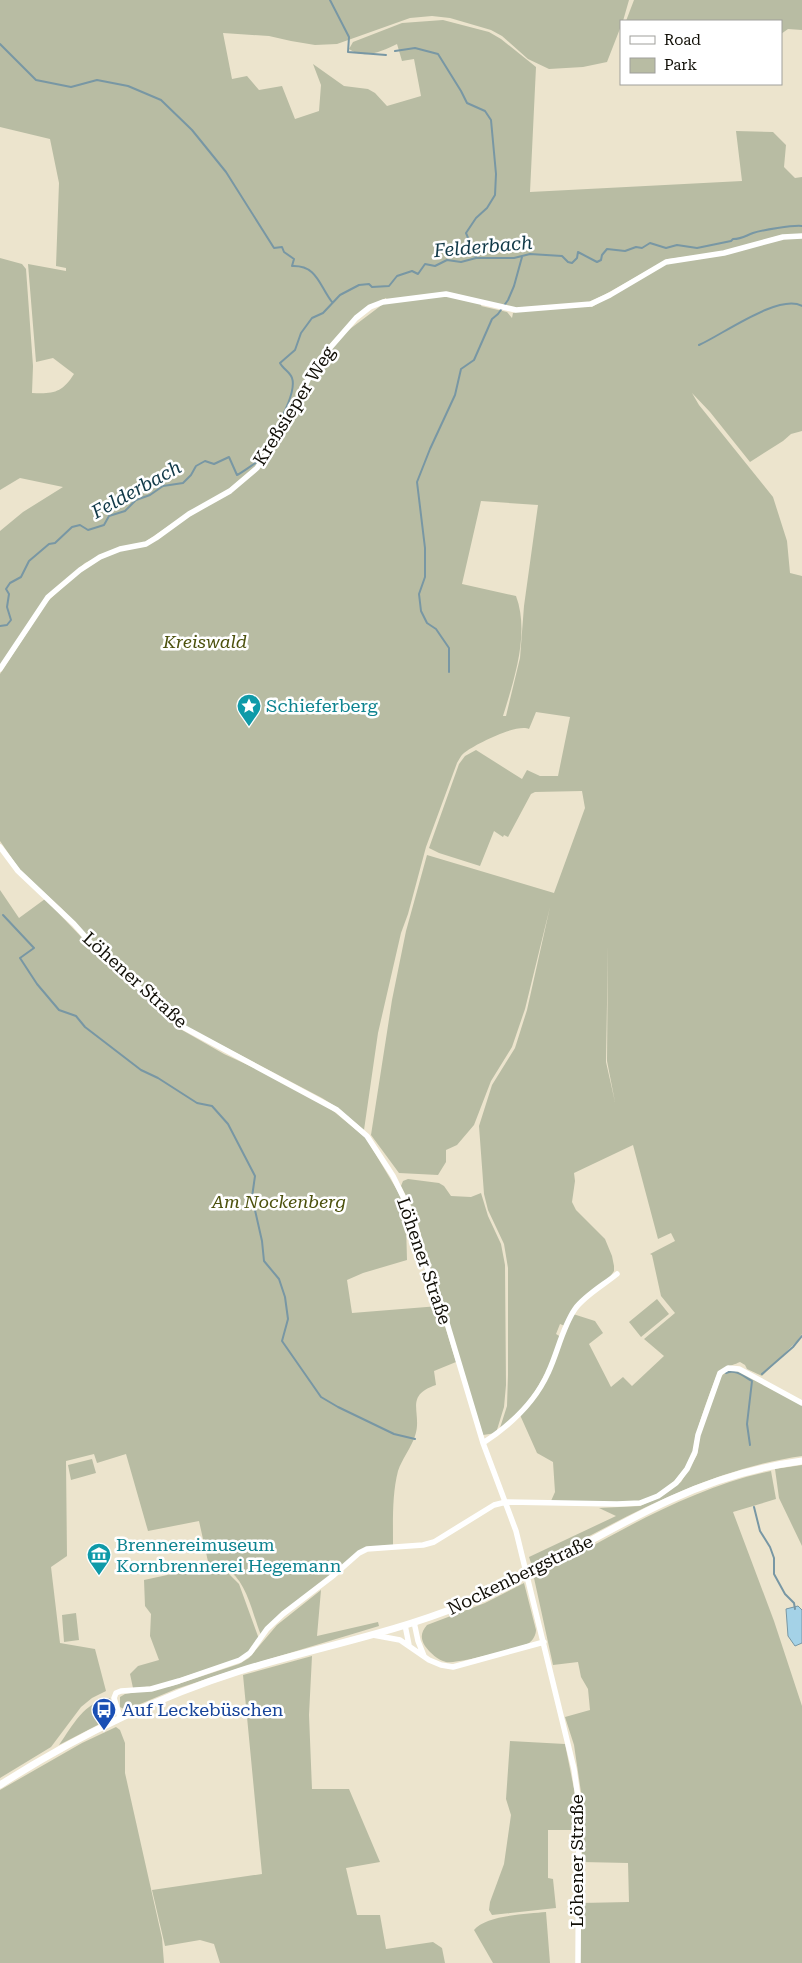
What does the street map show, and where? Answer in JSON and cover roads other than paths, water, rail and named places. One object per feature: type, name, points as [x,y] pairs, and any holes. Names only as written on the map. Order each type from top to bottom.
[{"type":"main road","name":"Nockenbergstraße","points":[[0,1785],[25,1769],[120,1717],[190,1688],[405,1625],[482,1597],[672,1499],[736,1475],[777,1464],[802,1461]]},
{"type":"street","name":"Kreßsieper Weg","points":[[0,669],[48,597],[80,570],[100,557],[120,549],[146,544],[189,514],[230,491],[257,468],[293,411],[315,365],[350,325],[370,307],[383,302],[446,294],[516,310],[578,306],[600,300],[666,262],[724,253],[768,240],[802,236]]},
{"type":"street","name":"Löhener Straße","points":[[0,847],[18,871],[74,924],[99,952],[183,1027],[337,1110],[367,1136],[393,1176],[413,1217],[483,1443],[506,1502],[531,1588],[574,1769],[580,1804],[578,1963]]},
{"type":"street","points":[[483,1443],[507,1426],[539,1388],[548,1372],[566,1325],[578,1305],[616,1274]]},
{"type":"street","points":[[120,1717],[114,1698],[116,1693],[151,1689],[240,1660],[250,1653],[268,1629],[283,1614],[334,1575],[359,1553],[373,1548],[423,1545],[434,1542],[494,1505],[506,1502],[617,1504],[640,1503],[658,1496],[676,1482],[687,1469],[695,1452],[698,1434],[720,1373],[728,1368],[739,1369],[802,1403]]},
{"type":"street","points":[[414,1622],[418,1641],[424,1656]]},
{"type":"street","points":[[405,1625],[410,1645]]},
{"type":"street","points":[[370,1635],[393,1637],[410,1645],[416,1652],[441,1665],[453,1667],[544,1642]]},
{"type":"water","points":[[798,1606],[802,1610],[802,1643],[795,1646],[788,1636],[786,1609]]},
{"type":"waterway","points":[[330,0],[349,37],[348,52],[386,55]]},
{"type":"waterway","points":[[0,44],[36,80],[71,87],[97,80],[128,86],[161,100],[192,130],[226,172],[274,248],[282,247],[284,252],[294,259],[292,266],[312,272],[332,302]]},
{"type":"waterway","points":[[395,51],[415,48],[438,54],[467,103],[485,111],[491,120],[496,174],[495,195],[487,208],[476,218],[466,233],[476,257]]},
{"type":"waterway","name":"Felderbach","points":[[265,452],[288,404],[293,385],[291,376],[280,363],[295,350],[301,333],[312,318],[323,313],[340,295],[359,285],[369,284],[372,287],[389,286],[397,276],[412,271],[418,274],[425,264],[435,266],[447,260],[461,262],[476,258],[514,258],[530,254],[562,256],[572,263],[577,258],[578,252],[597,262],[601,260],[602,255],[607,249],[625,251],[636,247],[642,248],[650,243],[666,248],[677,245],[697,248],[731,241],[763,230],[802,226]]},
{"type":"waterway","points":[[449,672],[449,648],[436,629],[427,623],[421,611],[419,594],[425,577],[425,548],[417,482],[455,395],[461,369],[474,360],[492,319],[508,300],[522,257]]},
{"type":"waterway","points":[[699,345],[765,310],[779,305],[792,304],[802,306]]},
{"type":"waterway","name":"Felderbach","points":[[0,626],[7,625],[11,620],[7,607],[9,594],[6,589],[10,583],[21,577],[29,561],[49,544],[55,543],[72,527],[80,525],[88,530],[104,525],[109,516],[125,511],[136,500],[150,495],[163,486],[183,483],[196,466],[205,461],[214,464],[229,457],[237,475],[260,460]]},
{"type":"waterway","points":[[3,915],[34,948],[20,958],[37,984],[59,1010],[76,1016],[85,1027],[141,1070],[158,1078],[197,1103],[212,1106],[228,1124],[255,1176],[252,1197],[262,1241],[264,1261],[279,1279],[285,1297],[288,1319],[282,1341],[321,1397],[394,1434],[415,1439]]},
{"type":"waterway","points":[[762,1374],[793,1347],[802,1336]]},
{"type":"waterway","points":[[726,1373],[736,1372],[752,1381],[747,1424],[750,1445]]},
{"type":"waterway","points":[[754,1507],[760,1531],[770,1547],[774,1558],[774,1574],[785,1594],[794,1603],[795,1609]]},
{"type":"place","name":"Schieferberg","points":[[249,727]]},
{"type":"place","name":"Brennereimuseum Kornbrennerei Hegemann","points":[[99,1576]]},
{"type":"place","name":"Auf Leckebüschen","points":[[104,1731]]},
{"type":"park label","name":"Kreiswald","points":[[205,642]]},
{"type":"park label","name":"Am Nockenberg","points":[[279,1202]]}]
